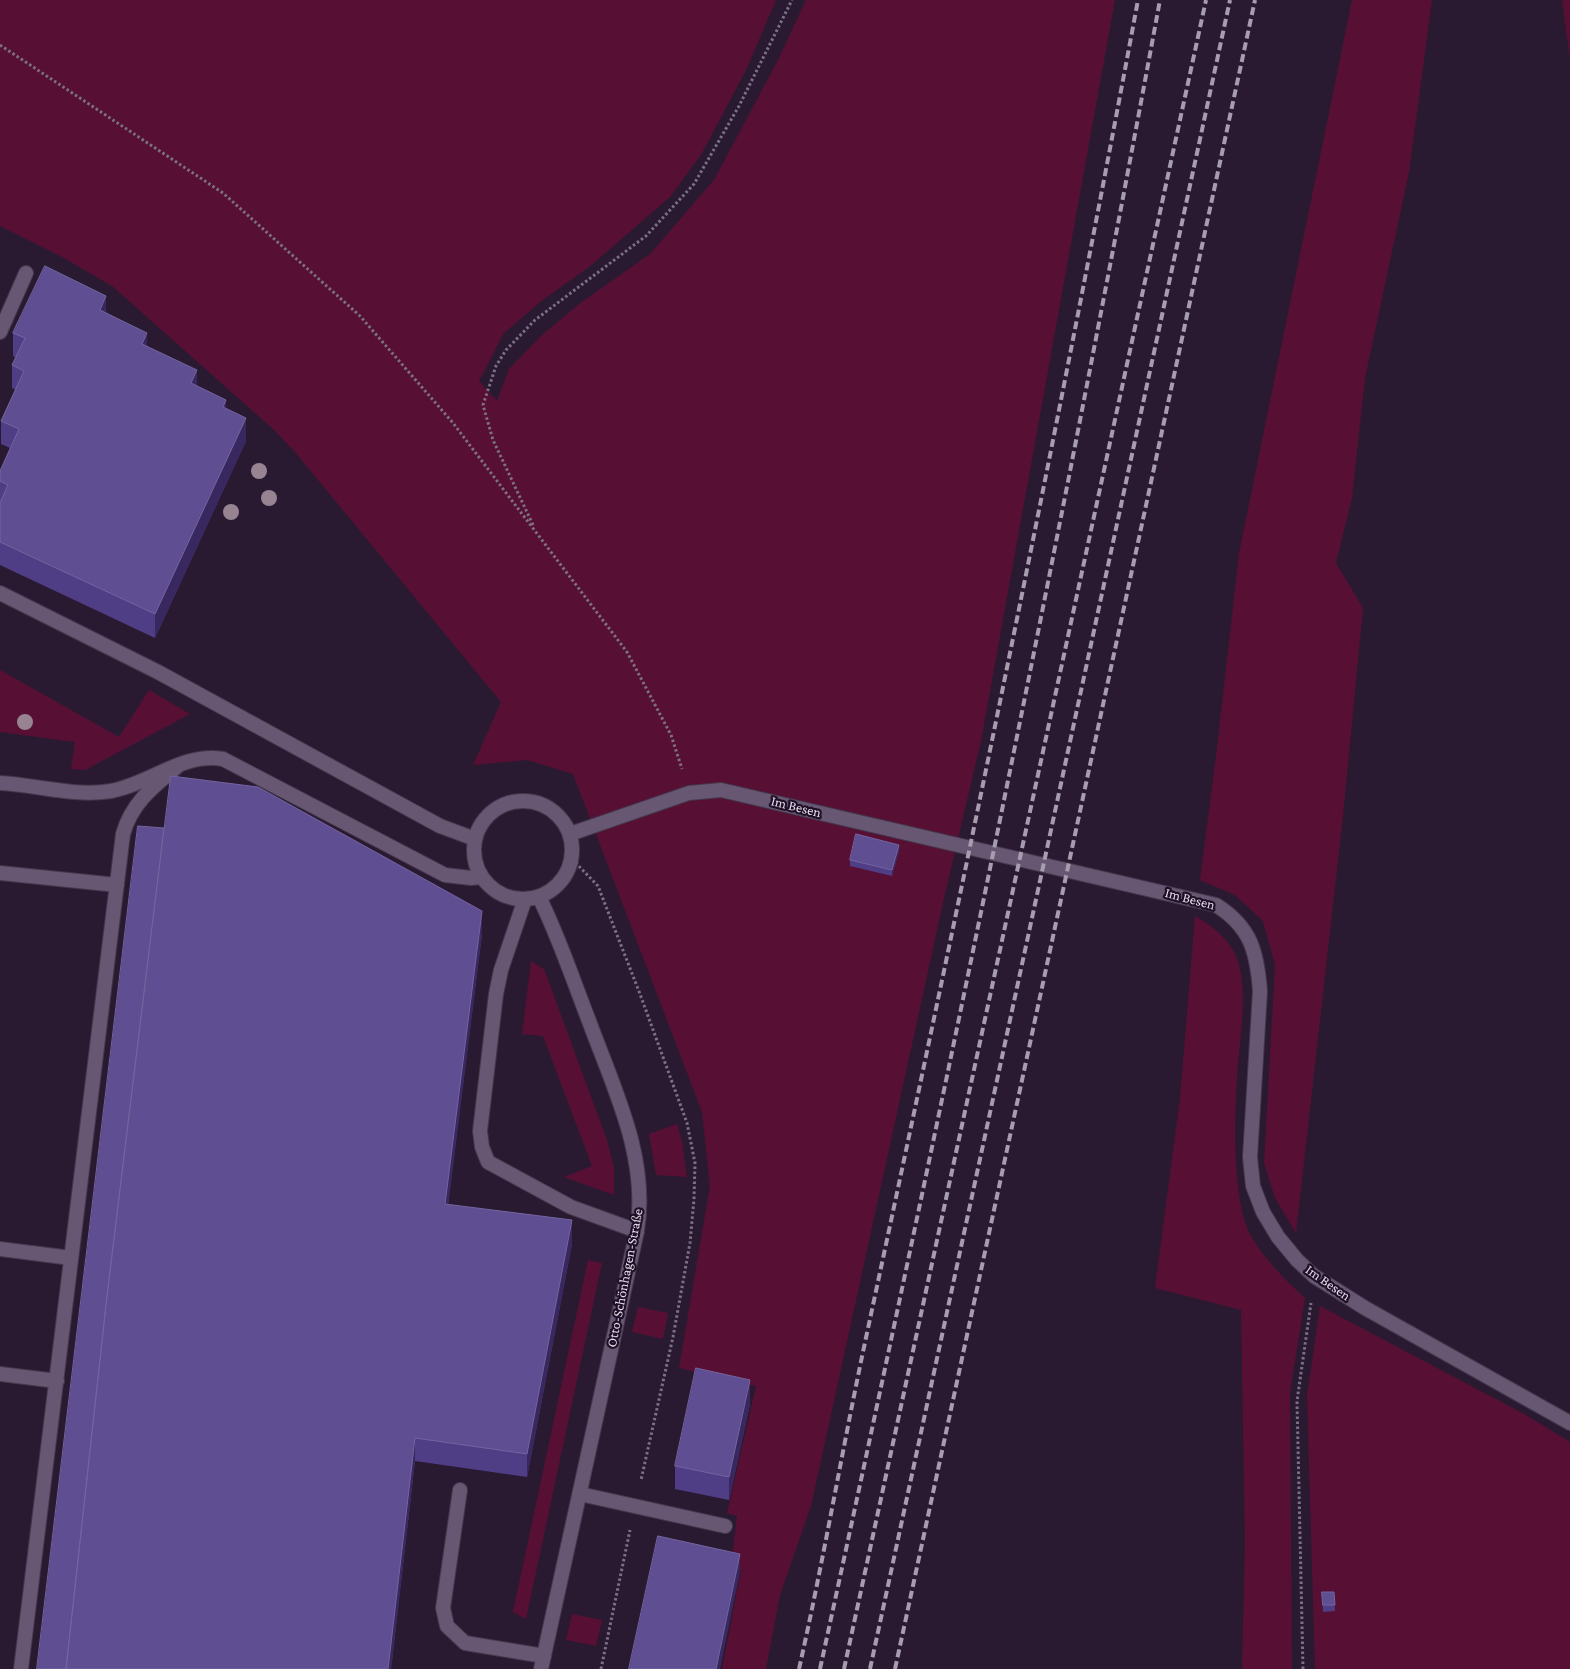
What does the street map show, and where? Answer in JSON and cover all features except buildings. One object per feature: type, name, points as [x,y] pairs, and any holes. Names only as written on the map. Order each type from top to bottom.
[{"type":"street","points":[[0,332],[26,273]]},
{"type":"street","points":[[0,593],[158,672],[440,826],[475,839]]},
{"type":"street","points":[[0,783],[86,793],[112,791],[136,784],[179,765],[209,756],[223,758],[445,875],[471,878],[481,877]]},
{"type":"street","points":[[21,1669],[123,834],[127,819],[143,796],[179,765]]},
{"type":"street","name":"Im Besen","points":[[570,834],[689,793],[708,790],[732,792],[956,846],[1216,905],[1229,913],[1242,926],[1249,938],[1258,969],[1260,991],[1250,1157],[1253,1186],[1263,1212],[1278,1237],[1297,1260],[1314,1276],[1365,1308],[1570,1424]]},
{"type":"street","points":[[520,801],[545,806],[555,813],[570,834],[572,860],[568,872],[551,891],[539,897],[525,900],[514,899],[502,894],[481,877],[474,850],[475,839],[486,818],[495,810],[507,804],[520,801]]},
{"type":"street","points":[[0,873],[117,885]]},
{"type":"street","name":"Otto-Schönhagen-Straße","points":[[539,897],[578,991],[631,1138],[640,1187],[637,1231],[542,1662]]},
{"type":"street","points":[[525,900],[501,970],[496,994],[480,1131],[482,1147],[488,1162],[563,1203],[589,1215],[637,1231]]},
{"type":"street","points":[[0,1249],[72,1258]]},
{"type":"street","points":[[0,1374],[57,1381]]},
{"type":"street","points":[[460,1490],[443,1608],[447,1626],[465,1643],[542,1662]]},
{"type":"street","points":[[580,1494],[725,1526]]},
{"type":"path","points":[[536,533],[493,440],[483,405],[496,366],[506,350],[534,320],[646,236],[694,184],[739,106],[792,0]]},
{"type":"path","points":[[0,45],[223,193],[353,309],[453,423],[626,652],[671,735],[689,793]]},
{"type":"path","points":[[1303,1669],[1297,1401],[1314,1276]]},
{"type":"shaded area","points":[[0,0],[776,0],[746,70],[702,153],[670,197],[589,267],[544,299],[504,333],[479,381],[497,401],[509,369],[541,336],[579,304],[650,254],[714,180],[778,60],[806,0],[1115,0],[981,741],[944,898],[811,1506],[780,1595],[766,1669],[722,1669],[741,1570],[731,1568],[737,1516],[727,1513],[756,1386],[679,1368],[710,1186],[702,1112],[573,774],[527,760],[473,765],[501,702],[295,452],[273,429],[112,286],[62,257],[0,226]]},
{"type":"shaded area","points":[[1352,0],[1432,0],[1409,172],[1365,378],[1352,498],[1336,563],[1363,608],[1343,816],[1296,1233],[1275,1198],[1264,1163],[1275,965],[1263,921],[1235,895],[1200,880],[1239,553]]},
{"type":"shaded area","points":[[1562,0],[1570,0],[1570,60]]},
{"type":"shaded area","points":[[0,670],[119,737],[149,690],[190,714],[85,770],[71,769],[75,742],[0,732]]},
{"type":"shaded area","points":[[1195,916],[1224,938],[1234,952],[1240,969],[1243,1010],[1237,1078],[1235,1140],[1238,1183],[1244,1219],[1254,1241],[1267,1259],[1305,1298],[1290,1392],[1292,1669],[1242,1669],[1245,1543],[1241,1310],[1155,1288],[1180,1098]]},
{"type":"shaded area","points":[[531,961],[544,969],[607,1140],[614,1168],[614,1195],[564,1177],[592,1166],[543,1036],[522,1034]]},
{"type":"shaded area","points":[[677,1124],[682,1141],[687,1177],[656,1175],[649,1134]]},
{"type":"shaded area","points":[[588,1260],[602,1263],[526,1619],[513,1612]]},
{"type":"shaded area","points":[[1320,1306],[1526,1415],[1570,1442],[1570,1669],[1315,1669],[1307,1396]]},
{"type":"shaded area","points":[[638,1307],[668,1313],[663,1339],[632,1332]]},
{"type":"shaded area","points":[[572,1614],[602,1620],[596,1646],[566,1640]]},
{"type":"railway","points":[[799,1669],[858,1375],[1007,668],[1138,0]]},
{"type":"railway","points":[[820,1669],[910,1253],[997,836],[1121,209],[1160,0]]},
{"type":"railway","points":[[844,1669],[1206,0]]},
{"type":"railway","points":[[870,1669],[1230,0]]},
{"type":"railway","points":[[895,1669],[1255,0]]}]
